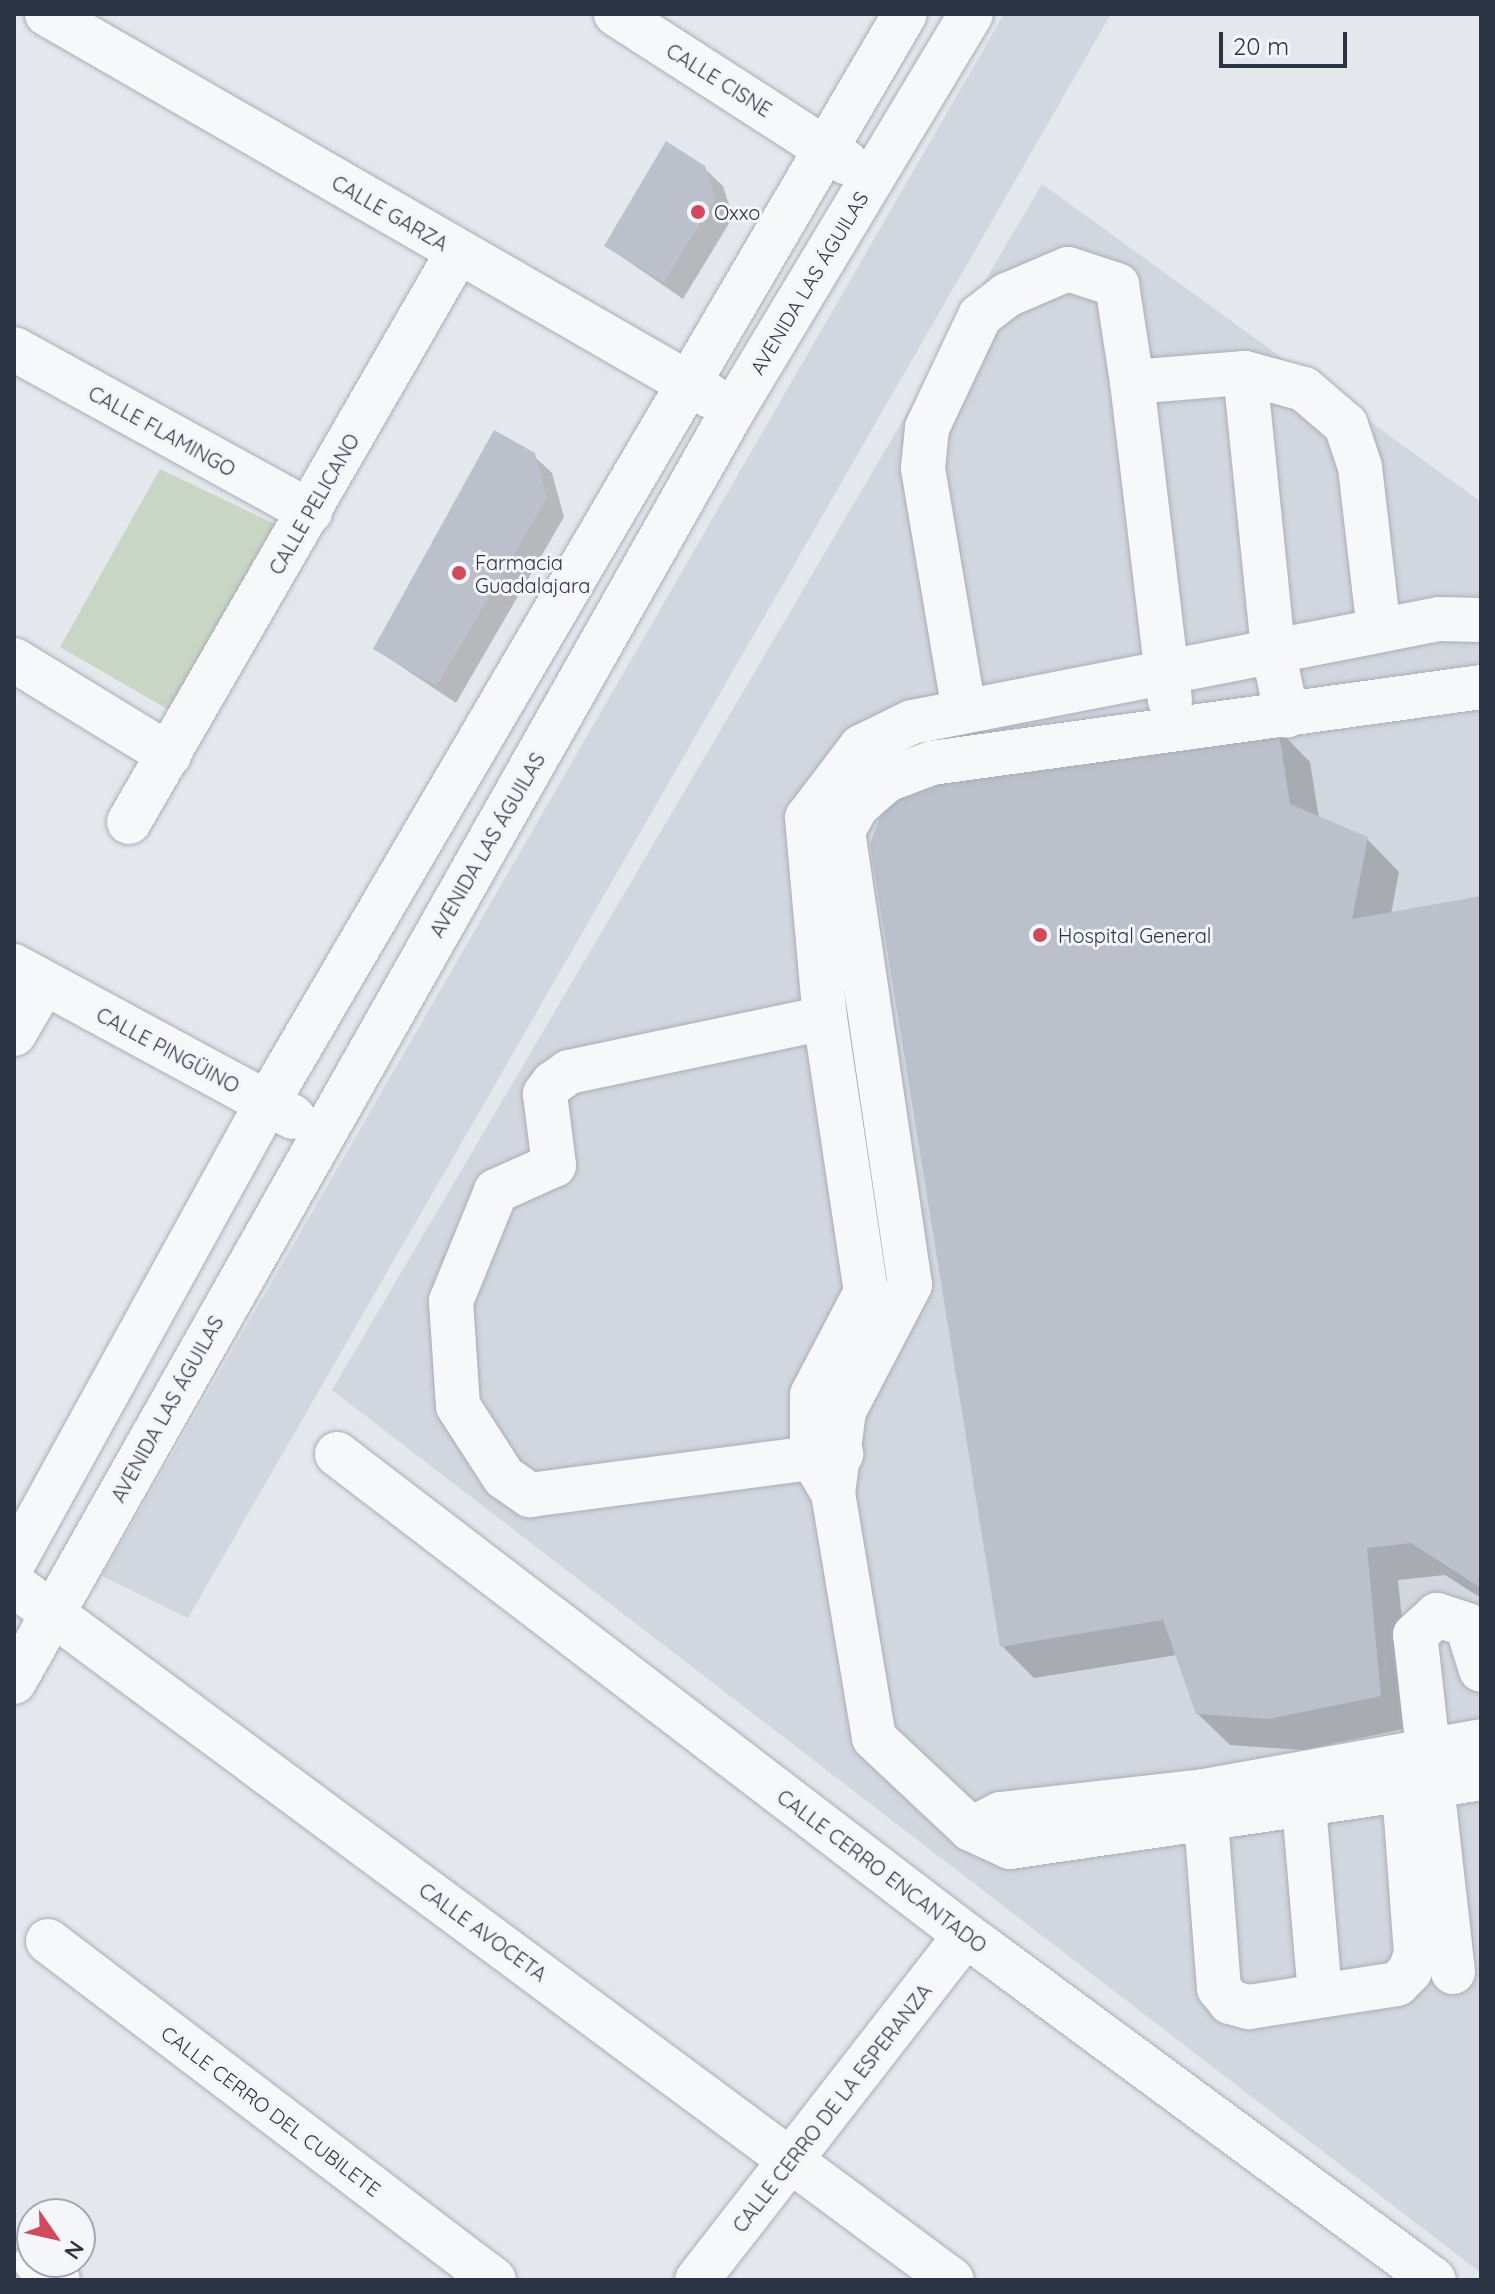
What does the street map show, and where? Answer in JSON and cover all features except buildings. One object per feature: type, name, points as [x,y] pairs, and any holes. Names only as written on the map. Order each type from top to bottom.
[{"type":"street","name":"CALLE GARZA","points":[[47,14],[733,410]]},
{"type":"street","name":"CALLE CISNE","points":[[616,14],[872,179]]},
{"type":"street","points":[[14,1562],[267,1103],[684,381],[823,145],[905,14]]},
{"type":"street","name":"AVENIDA LAS ÁGUILAS","points":[[14,1682],[733,410],[971,14]]},
{"type":"street","name":"CALLE PELICANO","points":[[129,822],[458,252]]},
{"type":"street","points":[[964,711],[923,468],[927,428],[980,316],[1007,295],[1068,269],[1102,275],[1117,285],[1132,382],[1164,673],[1176,731]]},
{"type":"street","name":"CALLE FLAMINGO","points":[[14,349],[310,512]]},
{"type":"street","points":[[1245,373],[1273,651],[1287,716]]},
{"type":"street","points":[[1132,382],[1245,373],[1304,389],[1346,425],[1360,467],[1379,630]]},
{"type":"street","points":[[1481,620],[1379,630],[912,722],[861,747],[807,818],[825,1018],[866,1292],[812,1395],[830,1468],[874,1738],[971,1829],[1000,1814],[1206,1806],[1304,1807],[1421,1778],[1481,1741]]},
{"type":"street","points":[[14,660],[169,755]]},
{"type":"street","points":[[830,1468],[844,1411],[910,1285],[843,831],[857,806],[887,780],[932,763],[1481,687]]},
{"type":"street","points":[[14,1034],[29,974]]},
{"type":"street","name":"CALLE PINGÜINO","points":[[29,974],[322,1133]]},
{"type":"street","points":[[825,1018],[569,1072],[553,1083],[545,1094],[554,1165],[496,1191],[451,1301],[458,1406],[504,1477],[530,1495],[830,1468]]},
{"type":"street","name":"CALLE CERRO ENCANTADO","points":[[337,1454],[966,1935],[1434,2280]]},
{"type":"street","name":"CALLE AVOCETA","points":[[14,1585],[952,2280]]},
{"type":"street","points":[[1206,1806],[1219,1988],[1230,2002],[1249,2007],[1397,1984],[1410,1971],[1416,1954],[1421,1778],[1415,1635],[1437,1615],[1467,1625],[1481,1670]]},
{"type":"street","points":[[1206,1806],[1421,1778],[1481,1778]]},
{"type":"street","points":[[1421,1778],[1453,1972]]},
{"type":"street","points":[[1304,1807],[1320,1995]]},
{"type":"street","name":"CALLE CERRO DE LA ESPERANZA","points":[[697,2280],[795,2162],[966,1935]]},
{"type":"street","name":"CALLE CERRO DEL CUBILETE","points":[[48,1941],[494,2280]]},
{"type":"shaded area","points":[[1004,14],[1111,14],[188,1618],[102,1576]]},
{"type":"shaded area","name":"Hospital General","points":[[1042,184],[1481,502],[1481,2273],[332,1390]]},
{"type":"green space","points":[[160,469],[275,524],[169,710],[60,647]]},
{"type":"place","name":"Oxxo","points":[[698,212]]},
{"type":"place","name":"Farmacia Guadalajara","points":[[459,573]]},
{"type":"place","name":"Hospital General","points":[[1040,935]]}]
